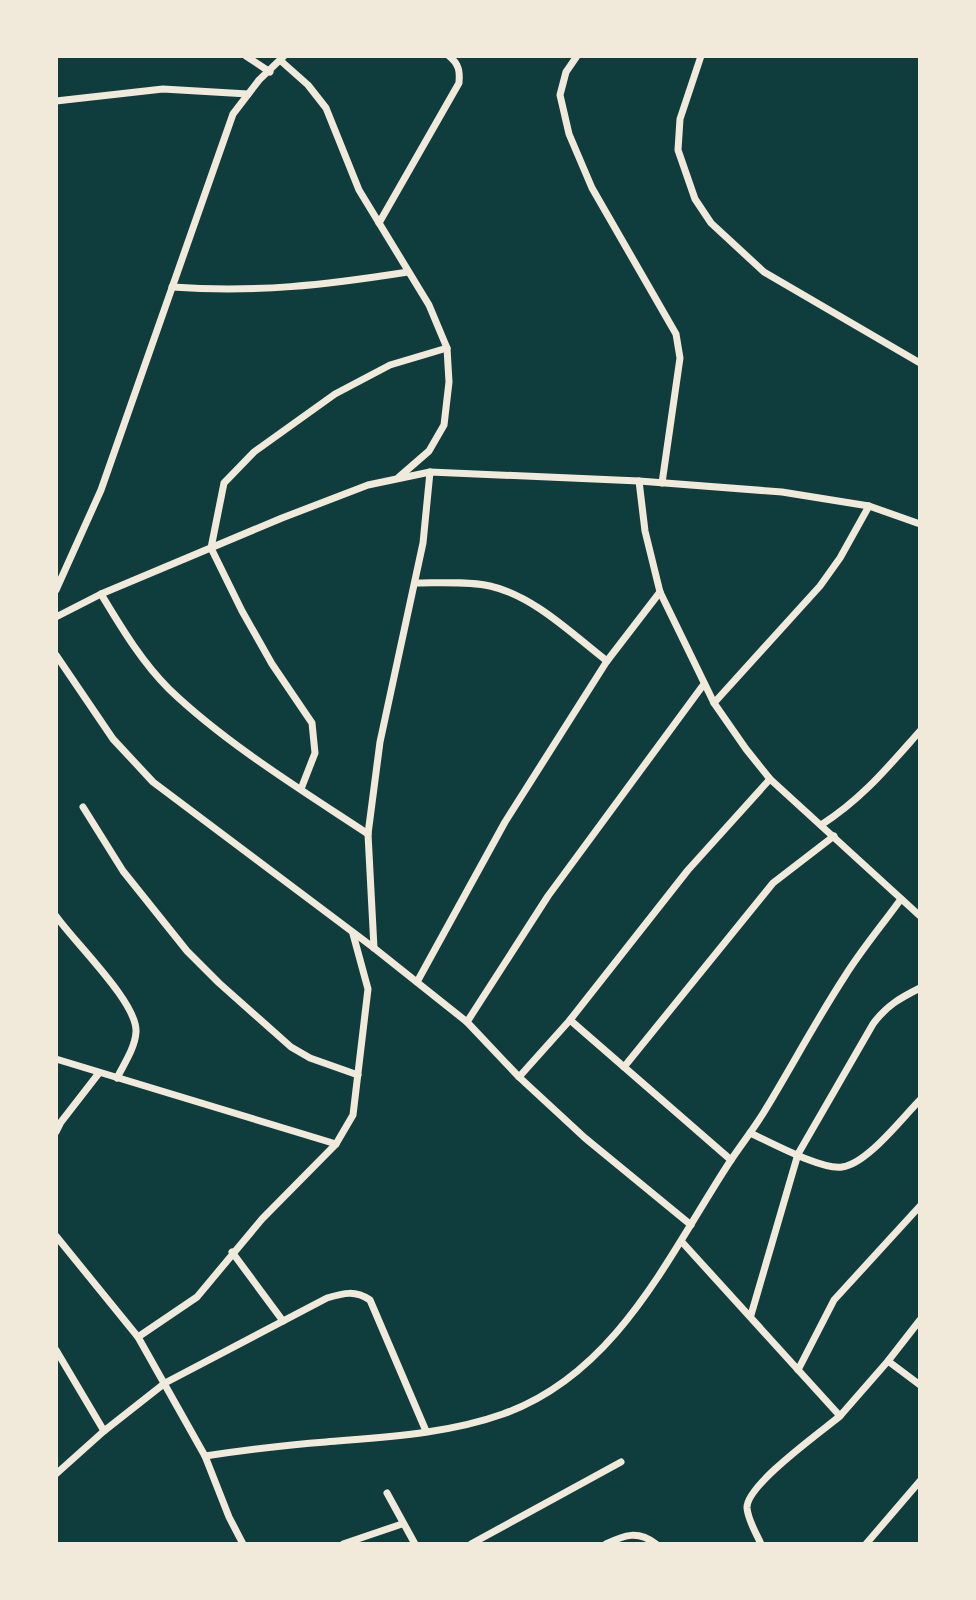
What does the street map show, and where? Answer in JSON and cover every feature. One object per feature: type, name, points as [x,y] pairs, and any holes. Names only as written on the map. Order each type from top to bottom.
[{"type":"street","points":[[246,56],[270,72]]},
{"type":"street","points":[[379,223],[459,83],[460,71],[449,56]]},
{"type":"street","points":[[577,56],[566,72],[560,95],[569,134],[592,188],[676,334],[680,358],[662,483]]},
{"type":"street","points":[[701,56],[680,119],[678,150],[695,199],[711,223],[764,272],[920,363]]},
{"type":"street","points":[[56,590],[101,490],[233,114],[248,94],[283,58],[326,108],[359,190],[429,305],[447,348],[449,382],[444,425],[429,451],[398,477]]},
{"type":"street","points":[[56,101],[163,89],[248,94]]},
{"type":"street","points":[[172,287],[221,291],[270,289],[325,285],[408,272]]},
{"type":"street","points":[[301,789],[315,753],[312,723],[272,664],[211,548],[225,483],[254,452],[335,394],[390,365],[447,348]]},
{"type":"street","points":[[374,948],[368,834],[380,742],[423,543],[429,472]]},
{"type":"street","points":[[56,617],[101,594],[368,485],[429,472],[639,481],[782,492],[869,506],[920,524]]},
{"type":"street","points":[[639,481],[645,531],[660,592],[714,703],[771,779],[920,916]]},
{"type":"street","points":[[714,703],[820,586],[840,558],[869,506]]},
{"type":"street","points":[[415,583],[467,583],[504,590],[524,600],[607,661]]},
{"type":"street","points":[[416,982],[505,822],[607,661],[660,592]]},
{"type":"street","points":[[101,594],[138,653],[169,688],[211,725],[368,834]]},
{"type":"street","points":[[56,655],[113,739],[153,782],[374,948],[467,1022],[519,1077],[585,1138],[691,1225]]},
{"type":"street","points":[[467,1022],[548,896],[704,684]]},
{"type":"street","points":[[821,825],[848,808],[869,789],[920,731]]},
{"type":"street","points":[[519,1077],[570,1020],[688,870],[771,779]]},
{"type":"street","points":[[83,807],[123,872],[187,951],[219,983],[291,1047],[310,1058],[358,1075]]},
{"type":"street","points":[[624,1067],[773,883],[834,836]]},
{"type":"street","points":[[205,1456],[261,1447],[426,1432],[474,1423],[506,1413],[556,1387],[582,1367],[616,1334],[656,1283],[847,974],[901,899]]},
{"type":"street","points":[[56,916],[130,1009],[136,1030],[134,1044],[117,1078]]},
{"type":"street","points":[[138,1337],[197,1297],[232,1252],[336,1144],[353,1115],[368,989],[353,934]]},
{"type":"street","points":[[751,1315],[798,1154],[884,1009],[920,988]]},
{"type":"street","points":[[570,1020],[731,1160]]},
{"type":"street","points":[[56,1059],[336,1144]]},
{"type":"street","points":[[56,1132],[99,1073]]},
{"type":"street","points":[[750,1133],[838,1168],[848,1166],[868,1153],[920,1100]]},
{"type":"street","points":[[799,1370],[834,1300],[920,1206]]},
{"type":"street","points":[[56,1236],[138,1337],[205,1456],[229,1517],[243,1544]]},
{"type":"street","points":[[682,1242],[840,1416]]},
{"type":"street","points":[[232,1252],[283,1321]]},
{"type":"street","points":[[56,1474],[104,1431],[165,1383],[327,1298],[344,1293],[353,1292],[370,1300],[426,1432]]},
{"type":"street","points":[[761,1544],[749,1517],[747,1505],[751,1493],[779,1465],[840,1416],[920,1320]]},
{"type":"street","points":[[56,1350],[104,1431]]},
{"type":"street","points":[[888,1361],[920,1385]]},
{"type":"street","points":[[471,1544],[621,1462]]},
{"type":"street","points":[[866,1544],[920,1481]]},
{"type":"street","points":[[387,1493],[415,1544]]},
{"type":"street","points":[[343,1544],[402,1524]]},
{"type":"street","points":[[606,1544],[620,1537],[638,1534],[656,1544]]}]
